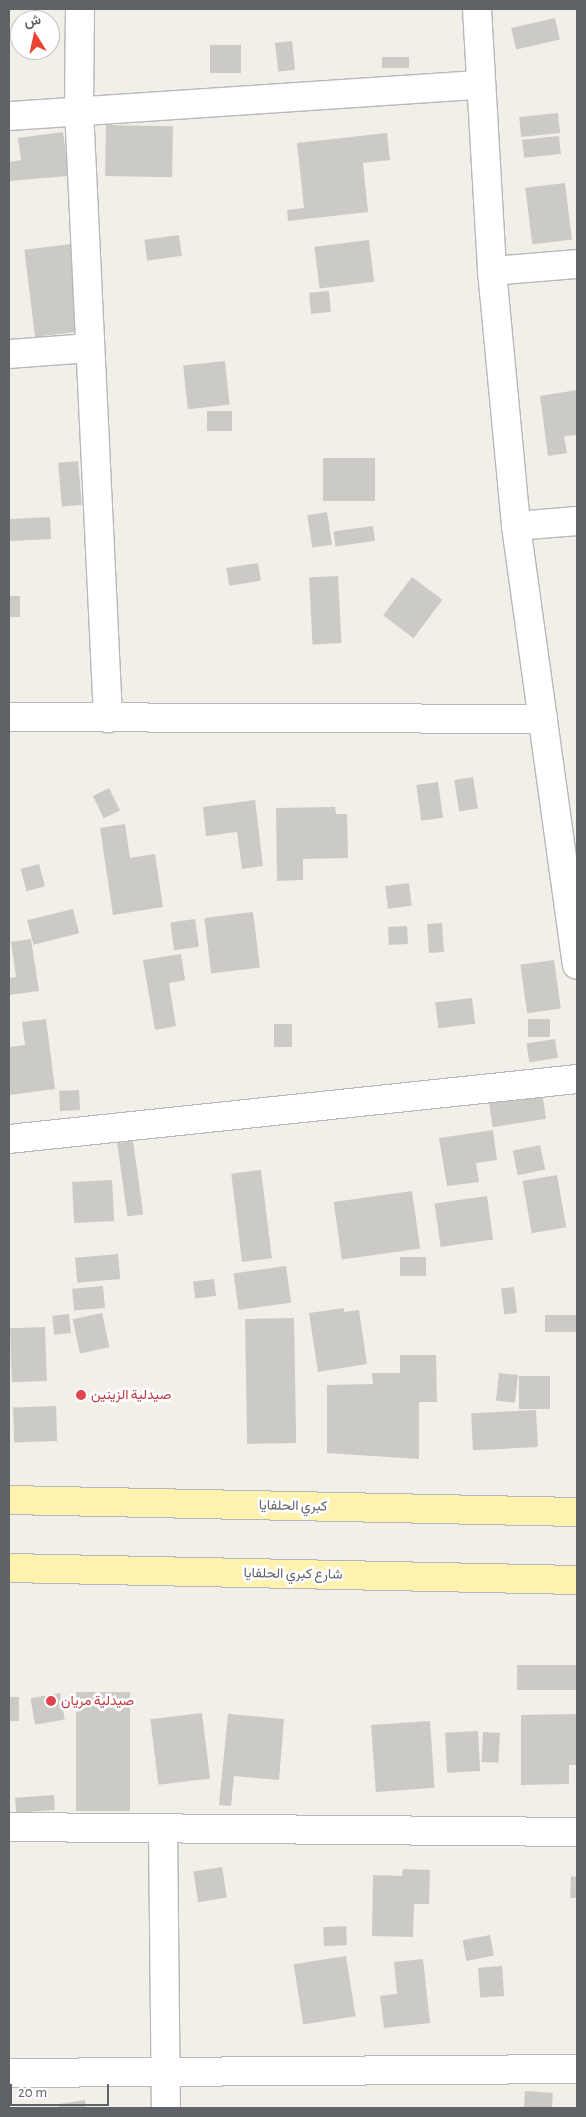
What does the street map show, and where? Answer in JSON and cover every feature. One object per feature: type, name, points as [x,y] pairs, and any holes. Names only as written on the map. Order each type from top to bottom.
[{"type":"main road","name":"كبري الحلفايا","points":[[9,1500],[577,1512]]},
{"type":"main road","name":"شارع كبري الحلفايا","points":[[9,1568],[577,1580]]},
{"type":"street","points":[[80,9],[79,109],[108,718]]},
{"type":"street","points":[[477,9],[479,85],[492,272],[516,526],[577,965]]},
{"type":"street","points":[[9,116],[79,109],[479,85]]},
{"type":"street","points":[[492,272],[577,264]]},
{"type":"street","points":[[9,354],[89,348]]},
{"type":"street","points":[[516,526],[577,521]]},
{"type":"street","points":[[9,717],[543,719]]},
{"type":"street","points":[[9,1138],[577,1079]]},
{"type":"street","points":[[9,1827],[577,1832]]},
{"type":"street","points":[[163,1829],[166,2108]]},
{"type":"street","points":[[9,2073],[577,2069]]},
{"type":"building","points":[[555,18],[560,39],[516,50],[511,28]]},
{"type":"building","points":[[292,41],[295,70],[278,72],[275,43]]},
{"type":"building","points":[[210,45],[241,45],[241,73],[210,73]]},
{"type":"building","points":[[382,57],[409,57],[409,68],[382,68]]},
{"type":"building","points":[[558,113],[560,133],[521,137],[519,117]]},
{"type":"building","points":[[106,125],[173,126],[172,177],[105,176]]},
{"type":"building","points":[[63,132],[69,176],[9,181],[9,162],[21,160],[18,138]]},
{"type":"building","points":[[387,133],[390,160],[363,163],[368,212],[288,221],[287,210],[304,208],[297,143]]},
{"type":"building","points":[[559,136],[561,154],[524,158],[522,140]]},
{"type":"building","points":[[565,183],[572,240],[532,244],[525,188]]},
{"type":"building","points":[[179,235],[182,256],[147,261],[144,240]]},
{"type":"building","points":[[369,240],[374,282],[320,288],[314,247]]},
{"type":"building","points":[[71,244],[82,331],[35,337],[24,250]]},
{"type":"building","points":[[329,291],[331,312],[311,314],[309,293]]},
{"type":"building","points":[[225,361],[230,405],[188,409],[183,365]]},
{"type":"building","points":[[577,390],[577,435],[564,436],[567,453],[548,456],[540,396]]},
{"type":"building","points":[[207,411],[232,411],[232,431],[207,431]]},
{"type":"building","points":[[323,458],[375,458],[375,501],[323,501]]},
{"type":"building","points":[[78,461],[82,505],[62,507],[58,463]]},
{"type":"building","points":[[327,512],[332,545],[312,548],[307,515]]},
{"type":"building","points":[[50,517],[51,539],[10,541],[9,519]]},
{"type":"building","points":[[373,526],[375,541],[335,546],[333,532]]},
{"type":"building","points":[[258,563],[261,581],[229,586],[226,568]]},
{"type":"building","points":[[338,576],[342,643],[313,644],[309,578]]},
{"type":"building","points":[[412,577],[442,600],[413,638],[383,615]]},
{"type":"building","points":[[9,596],[20,596],[20,617],[9,617]]},
{"type":"building","points":[[473,777],[478,809],[459,812],[454,780]]},
{"type":"building","points":[[438,782],[443,818],[421,821],[416,785]]},
{"type":"building","points":[[109,788],[120,810],[104,818],[93,796]]},
{"type":"building","points":[[255,800],[263,866],[242,869],[237,832],[206,836],[203,807]]},
{"type":"building","points":[[335,807],[336,814],[347,814],[348,858],[303,859],[303,880],[277,881],[276,808]]},
{"type":"building","points":[[125,824],[130,858],[155,854],[163,907],[113,915],[100,828]]},
{"type":"building","points":[[39,864],[45,886],[27,891],[21,869]]},
{"type":"building","points":[[409,883],[412,906],[388,909],[385,886]]},
{"type":"building","points":[[73,909],[79,933],[33,945],[27,920]]},
{"type":"building","points":[[253,912],[260,968],[211,974],[204,918]]},
{"type":"building","points":[[195,919],[199,947],[174,950],[170,922]]},
{"type":"building","points":[[442,923],[444,952],[429,953],[427,924]]},
{"type":"building","points":[[407,926],[408,944],[389,945],[388,927]]},
{"type":"building","points":[[31,939],[39,991],[9,995],[9,978],[16,977],[11,942]]},
{"type":"building","points":[[181,954],[185,980],[169,983],[176,1026],[155,1030],[143,960]]},
{"type":"building","points":[[554,960],[561,1009],[527,1013],[520,965]]},
{"type":"building","points":[[472,998],[475,1024],[438,1028],[435,1003]]},
{"type":"building","points":[[46,1019],[55,1089],[9,1095],[9,1047],[25,1045],[22,1022]]},
{"type":"building","points":[[528,1019],[550,1019],[550,1037],[528,1037]]},
{"type":"building","points":[[274,1024],[292,1024],[292,1047],[274,1047]]},
{"type":"building","points":[[555,1039],[558,1058],[529,1062],[526,1044]]},
{"type":"building","points":[[79,1090],[80,1110],[60,1111],[59,1091]]},
{"type":"building","points":[[542,1093],[546,1119],[493,1127],[489,1101]]},
{"type":"building","points":[[493,1130],[497,1160],[476,1163],[479,1182],[447,1186],[439,1138]]},
{"type":"building","points":[[133,1141],[143,1214],[127,1217],[117,1143]]},
{"type":"building","points":[[540,1145],[545,1169],[518,1175],[513,1151]]},
{"type":"building","points":[[261,1170],[272,1258],[242,1262],[231,1174]]},
{"type":"building","points":[[557,1175],[566,1227],[532,1233],[523,1181]]},
{"type":"building","points":[[112,1180],[114,1221],[74,1223],[72,1182]]},
{"type":"building","points":[[412,1191],[420,1248],[342,1259],[334,1202]]},
{"type":"building","points":[[487,1196],[493,1240],[441,1247],[435,1203]]},
{"type":"building","points":[[118,1254],[120,1279],[77,1283],[75,1258]]},
{"type":"building","points":[[400,1257],[426,1257],[426,1276],[400,1276]]},
{"type":"building","points":[[286,1266],[291,1303],[239,1310],[234,1273]]},
{"type":"building","points":[[214,1279],[216,1296],[195,1298],[193,1282]]},
{"type":"building","points":[[103,1286],[105,1308],[74,1311],[72,1289]]},
{"type":"building","points":[[514,1287],[517,1313],[504,1314],[501,1289]]},
{"type":"building","points":[[344,1308],[344,1312],[359,1310],[367,1364],[318,1372],[309,1313]]},
{"type":"building","points":[[102,1313],[109,1347],[80,1353],[73,1319]]},
{"type":"building","points":[[69,1314],[71,1333],[54,1335],[52,1316]]},
{"type":"building","points":[[545,1315],[577,1315],[577,1332],[545,1332]]},
{"type":"building","points":[[294,1318],[296,1443],[247,1444],[245,1319]]},
{"type":"building","points":[[45,1327],[47,1381],[12,1382],[10,1328]]},
{"type":"building","points":[[400,1355],[436,1355],[437,1402],[419,1402],[419,1459],[327,1453],[327,1385],[373,1384],[372,1373],[400,1373]]},
{"type":"building","points":[[499,1373],[518,1375],[515,1403],[496,1401]]},
{"type":"building","points":[[519,1376],[550,1376],[550,1409],[519,1409]]},
{"type":"building","points":[[56,1406],[57,1441],[14,1442],[13,1408]]},
{"type":"building","points":[[536,1410],[538,1447],[473,1450],[471,1413]]},
{"type":"building","points":[[517,1665],[577,1665],[577,1690],[517,1690]]},
{"type":"building","points":[[76,1692],[130,1692],[130,1811],[76,1811]]},
{"type":"building","points":[[60,1693],[65,1720],[35,1725],[30,1698]]},
{"type":"building","points":[[9,1697],[19,1697],[19,1721],[9,1721]]},
{"type":"building","points":[[202,1713],[210,1779],[158,1785],[150,1719]]},
{"type":"building","points":[[228,1714],[284,1719],[279,1780],[234,1776],[231,1806],[219,1805]]},
{"type":"building","points":[[577,1714],[577,1765],[569,1765],[569,1784],[521,1785],[521,1715]]},
{"type":"building","points":[[430,1721],[435,1788],[376,1792],[371,1725]]},
{"type":"building","points":[[478,1731],[480,1771],[447,1773],[445,1733]]},
{"type":"building","points":[[483,1732],[500,1733],[498,1763],[481,1762]]},
{"type":"building","points":[[54,1795],[55,1810],[16,1813],[15,1798]]},
{"type":"building","points":[[222,1867],[227,1898],[198,1902],[193,1872]]},
{"type":"building","points":[[403,1869],[430,1870],[429,1904],[414,1904],[413,1937],[372,1936],[373,1875],[402,1876]]},
{"type":"building","points":[[571,1876],[577,1877],[577,1898],[570,1898]]},
{"type":"building","points":[[346,1926],[347,1945],[324,1946],[323,1927]]},
{"type":"building","points":[[490,1935],[494,1956],[467,1961],[463,1940]]},
{"type":"building","points":[[346,1956],[356,2016],[303,2025],[294,1964]]},
{"type":"building","points":[[423,1959],[430,2023],[384,2028],[380,1996],[397,1994],[394,1962]]},
{"type":"building","points":[[502,1966],[504,1996],[480,1998],[478,1968]]},
{"type":"building","points":[[525,2091],[553,2093],[552,2108],[524,2108]]},
{"type":"building","points":[[85,2100],[86,2108],[59,2108],[59,2104]]},
{"type":"place","name":"صيدلية الزينين","points":[[81,1395]]},
{"type":"place","name":"صيدلية مريان","points":[[51,1701]]}]
